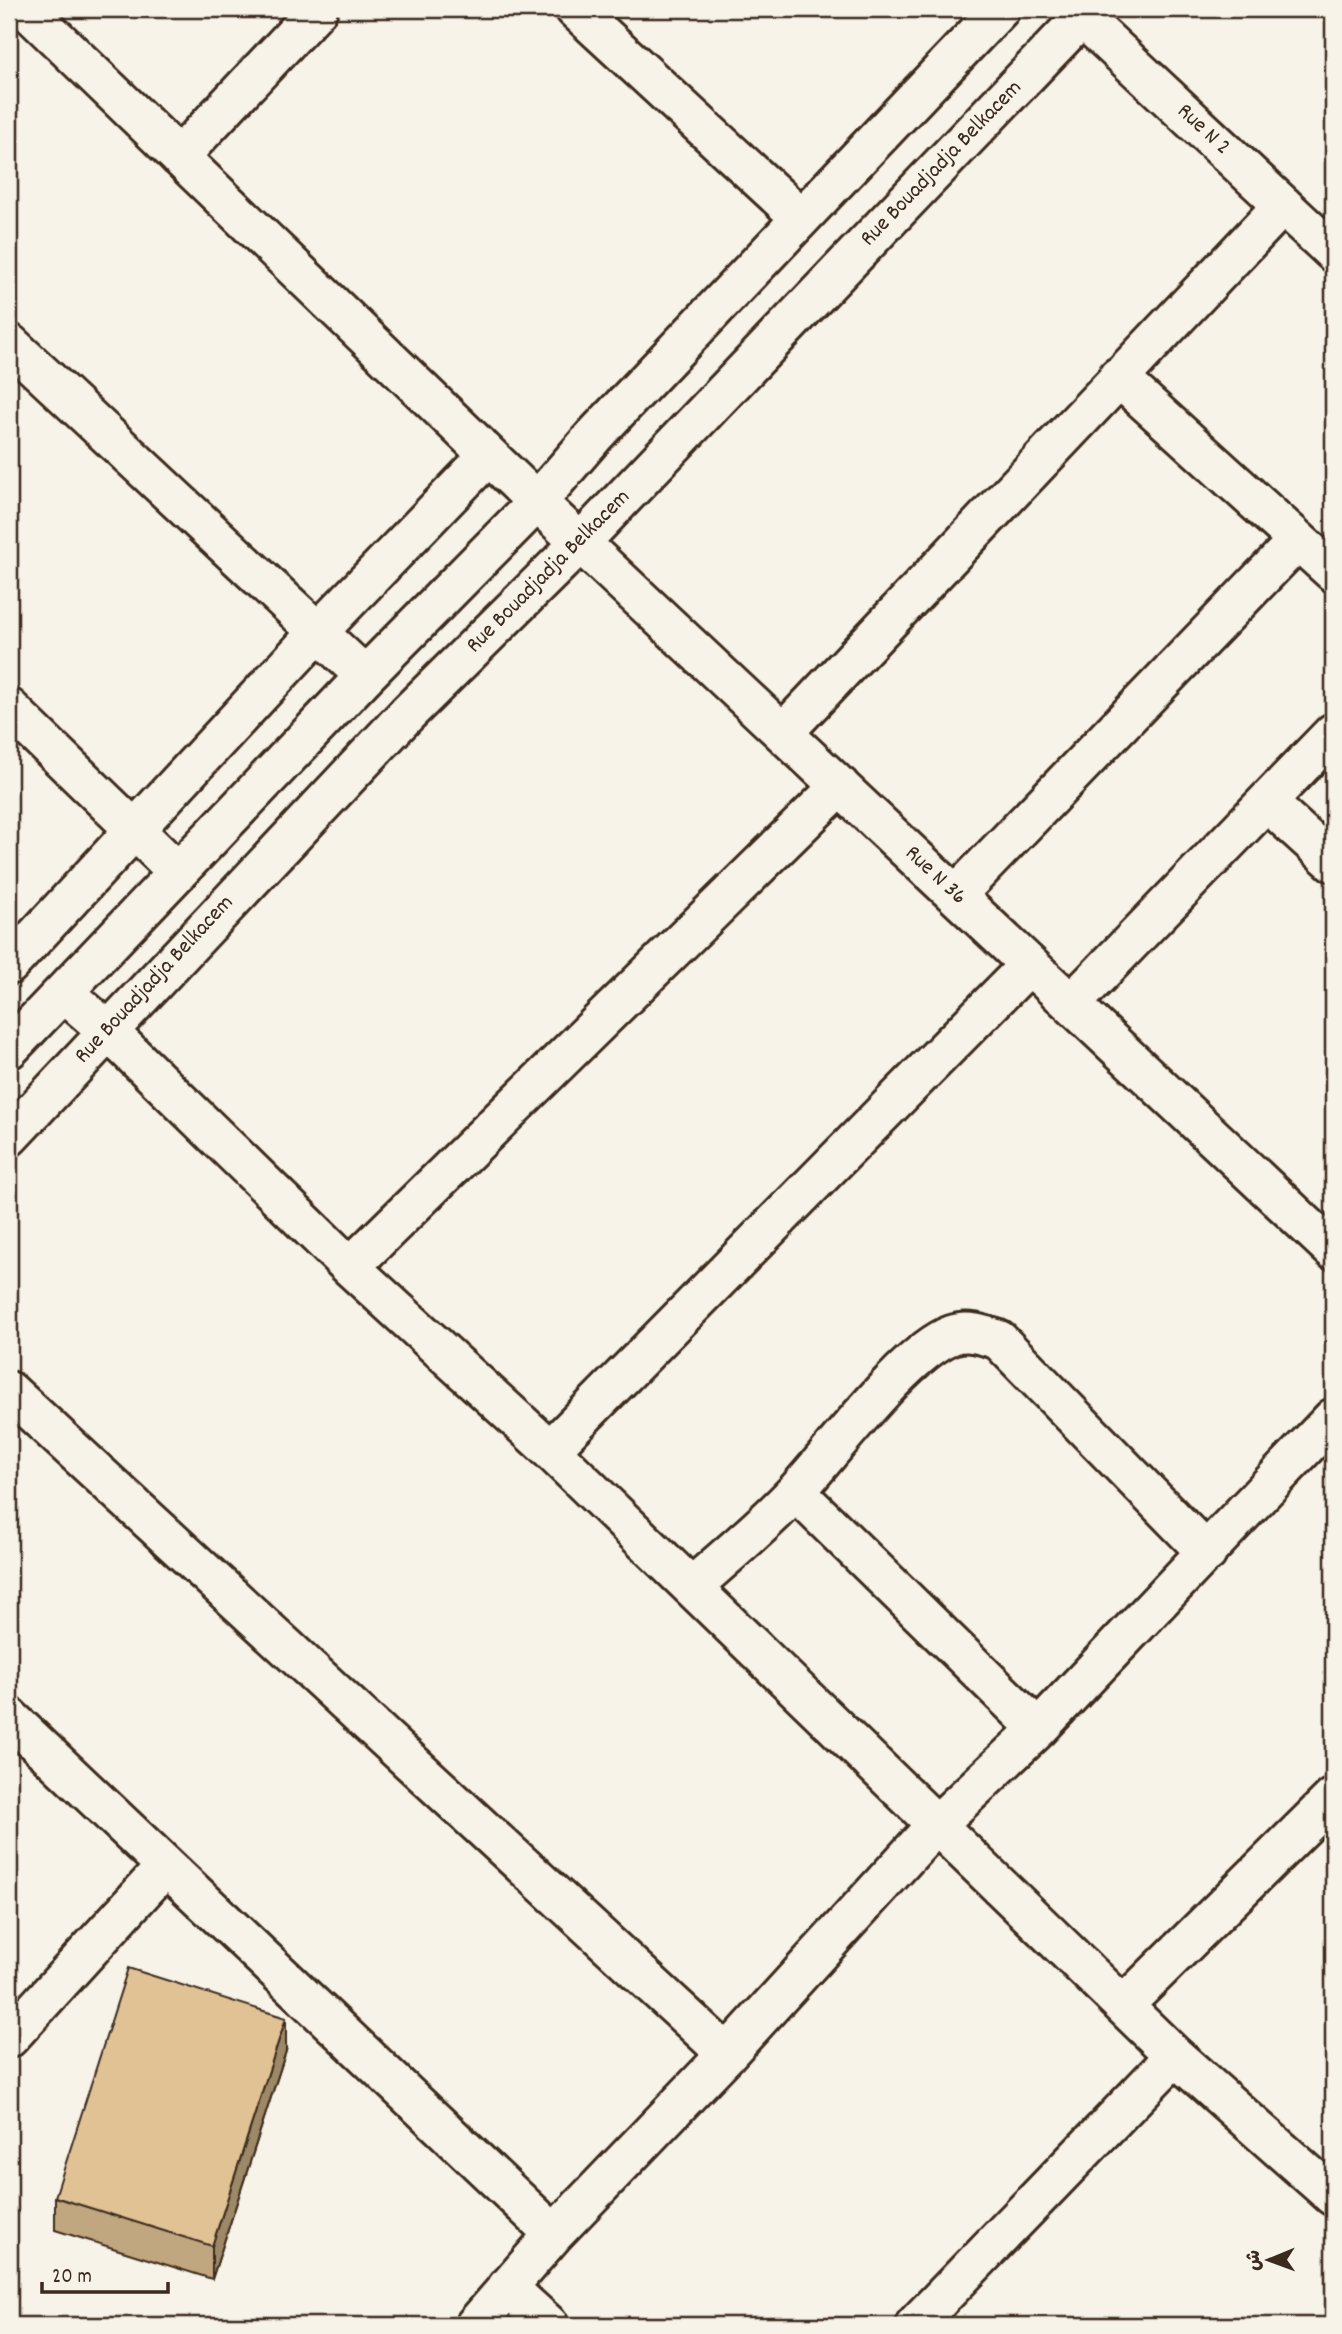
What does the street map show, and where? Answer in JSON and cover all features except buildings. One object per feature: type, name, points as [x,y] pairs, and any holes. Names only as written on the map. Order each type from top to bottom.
[{"type":"street","name":"Rue N 36","points":[[26,9],[488,456],[1333,1250]]},
{"type":"street","points":[[179,157],[318,9]]},
{"type":"street","points":[[575,9],[801,218]]},
{"type":"street","points":[[9,1049],[365,676],[537,502],[594,436],[1000,9]]},
{"type":"street","name":"Rue N 2","points":[[1081,12],[1333,252]]},
{"type":"street","name":"Rue Bouadjadja Belkacem","points":[[9,1137],[407,714],[580,543],[1081,12]]},
{"type":"street","points":[[782,733],[1283,205]]},
{"type":"street","points":[[9,343],[365,676]]},
{"type":"street","points":[[1118,377],[1333,572]]},
{"type":"street","points":[[9,965],[318,632],[488,456]]},
{"type":"street","points":[[956,895],[1298,540]]},
{"type":"street","points":[[9,708],[178,872]]},
{"type":"street","points":[[1071,1004],[1333,733]]},
{"type":"street","points":[[350,1267],[839,786]]},
{"type":"street","points":[[1267,802],[1333,862]]},
{"type":"street","points":[[550,1450],[1029,964]]},
{"type":"street","points":[[64,993],[107,1030],[350,1267],[550,1450],[935,1826],[1125,2004],[1175,2056],[1332,2190]]},
{"type":"street","points":[[692,1587],[796,1492],[898,1376],[932,1347],[953,1334],[973,1332],[999,1340],[1207,1553]]},
{"type":"street","points":[[9,1391],[727,2054]]},
{"type":"street","points":[[475,2325],[554,2234],[727,2054],[935,1826],[1038,1729],[1333,1419]]},
{"type":"street","points":[[796,1492],[1038,1729]]},
{"type":"street","points":[[9,1717],[554,2234]]},
{"type":"street","points":[[1125,2004],[1333,1798]]},
{"type":"street","points":[[9,2038],[166,1866]]},
{"type":"street","points":[[915,2325],[1175,2056]]},
{"type":"street","points":[[507,2287],[549,2325]]}]
